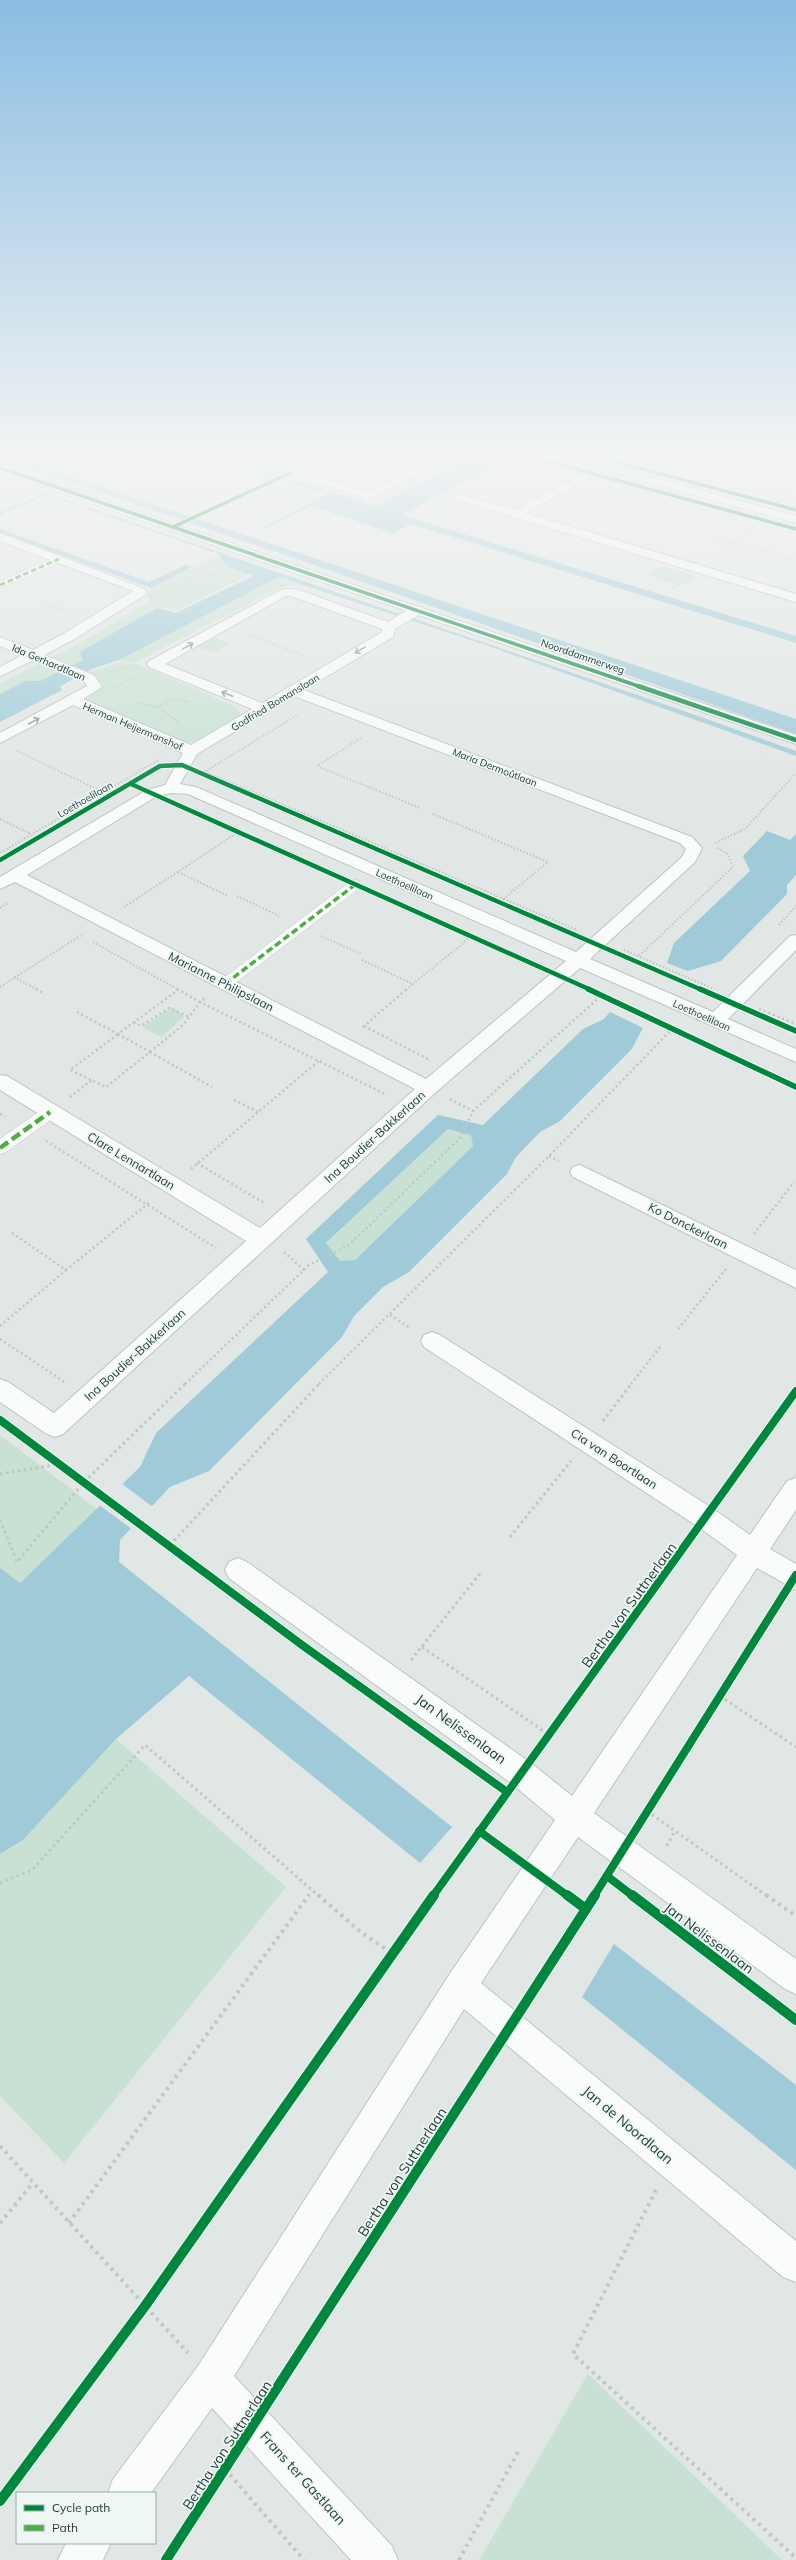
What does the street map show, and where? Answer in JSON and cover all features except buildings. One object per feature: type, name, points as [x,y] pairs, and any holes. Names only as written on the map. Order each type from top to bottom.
[{"type":"street","points":[[0,585],[28,572]]},
{"type":"street","points":[[0,672],[68,637],[141,592],[138,589],[94,572]]},
{"type":"street","name":"Noorddammerweg","points":[[298,572],[414,613],[796,740]]},
{"type":"street","points":[[709,572],[796,598]]},
{"type":"street","points":[[263,709],[154,664],[283,593],[292,592],[394,624],[414,613]]},
{"type":"street","name":"Godfried Bomanslaan","points":[[171,788],[182,765],[192,751],[388,634],[394,624]]},
{"type":"street","name":"Ida Gerhardtlaan","points":[[0,641],[89,678],[94,687],[73,700]]},
{"type":"street","name":"Maria Dermoûtlaan","points":[[294,691],[686,840],[694,848]]},
{"type":"street","points":[[0,739],[73,700]]},
{"type":"street","name":"Herman Heijermanshof","points":[[73,700],[192,751]]},
{"type":"street","name":"Loethoelilaan","points":[[7,880],[152,793],[171,788],[191,790],[796,1056]]},
{"type":"street","name":"Ina Boudier-Bakkerlaan","points":[[0,1390],[56,1427],[428,1088],[578,960],[689,859],[694,848]]},
{"type":"street","name":"Marianne Philipslaan","points":[[7,880],[103,921],[428,1088]]},
{"type":"street","points":[[225,984],[356,884]]},
{"type":"street","points":[[715,1021],[796,940]]},
{"type":"street","name":"Clare Lennartlaan","points":[[0,1081],[262,1240]]},
{"type":"street","points":[[0,1148],[50,1112]]},
{"type":"street","name":"Ko Donckerlaan","points":[[580,1172],[796,1280]]},
{"type":"street","name":"Cia van Boortlaan","points":[[432,1341],[706,1518],[753,1552],[796,1578]]},
{"type":"street","points":[[128,2492],[211,2379],[460,1986],[796,1489]]},
{"type":"street","name":"Jan Nelissenlaan","points":[[238,1570],[521,1773],[574,1817],[796,1978]]},
{"type":"street","name":"Jan de Noordlaan","points":[[460,1986],[796,2264]]},
{"type":"street","name":"Frans ter Gastlaan","points":[[211,2379],[255,2424],[378,2560]]},
{"type":"street","points":[[78,2560],[90,2544]]},
{"type":"path","points":[[243,632],[308,658]]},
{"type":"path","points":[[107,673],[118,672],[137,664]]},
{"type":"path","points":[[157,707],[172,699],[194,702]]},
{"type":"path","points":[[134,703],[157,707],[183,724]]},
{"type":"path","points":[[382,724],[317,766],[420,808]]},
{"type":"path","points":[[12,748],[104,792]]},
{"type":"path","points":[[0,852],[165,757]]},
{"type":"path","points":[[182,765],[796,1031]]},
{"type":"path","points":[[639,956],[734,866],[733,858],[726,851],[710,845],[744,829],[796,773]]},
{"type":"path","points":[[433,814],[548,862],[502,900]]},
{"type":"path","points":[[0,819],[31,834]]},
{"type":"path","points":[[232,829],[246,835]]},
{"type":"path","points":[[0,987],[239,832]]},
{"type":"path","points":[[178,872],[228,896]]},
{"type":"path","points":[[237,896],[300,927],[361,954]]},
{"type":"path","points":[[74,932],[178,990],[70,1070],[106,1087],[184,1024],[200,1002],[320,1060]]},
{"type":"path","points":[[465,933],[479,939]]},
{"type":"path","points":[[0,1326],[320,1060],[472,936]]},
{"type":"path","points":[[362,960],[413,984]]},
{"type":"path","points":[[559,976],[608,999]]},
{"type":"path","points":[[14,977],[44,994]]},
{"type":"path","points":[[0,1520],[17,1562],[84,1482],[309,1265],[349,1245],[459,1139],[470,1116],[601,996]]},
{"type":"path","points":[[134,1022],[141,1026],[169,1008],[189,1017]]},
{"type":"path","points":[[76,1012],[212,1087]]},
{"type":"path","points":[[665,1026],[698,1041],[715,1021]]},
{"type":"path","points":[[176,1550],[167,1543],[321,1382],[538,1167],[672,1029]]},
{"type":"path","points":[[234,1100],[258,1112]]},
{"type":"path","points":[[26,1129],[146,1205]]},
{"type":"path","points":[[678,1329],[794,1182]]},
{"type":"path","points":[[12,1233],[66,1270]]},
{"type":"path","points":[[0,1339],[88,1398]]},
{"type":"path","points":[[510,1537],[661,1346]]},
{"type":"path","points":[[53,1459],[65,1468]]},
{"type":"path","points":[[0,1474],[59,1464]]},
{"type":"path","points":[[78,1478],[90,1487]]},
{"type":"path","points":[[394,1682],[482,1571]]},
{"type":"path","points":[[422,1647],[549,1735]]},
{"type":"path","points":[[716,1702],[724,1689]]},
{"type":"path","points":[[720,1696],[796,1747]]},
{"type":"path","points":[[521,1773],[554,1728]]},
{"type":"path","points":[[0,1883],[32,1870],[145,1745],[362,1933],[393,1954]]},
{"type":"path","points":[[622,1851],[651,1805]]},
{"type":"path","points":[[647,1811],[796,1916]]},
{"type":"path","points":[[69,2223],[312,1890]]},
{"type":"path","points":[[388,1961],[397,1948]]},
{"type":"path","points":[[0,2146],[211,2379]]},
{"type":"path","points":[[671,2161],[573,2354],[796,2558]]},
{"type":"path","points":[[0,2224],[33,2183]]},
{"type":"path","points":[[140,2312],[150,2299]]},
{"type":"path","points":[[459,2560],[520,2450]]},
{"type":"path","points":[[225,2469],[304,2560]]},
{"type":"green space","points":[[183,572],[253,572],[176,611],[161,606],[80,652],[83,660],[40,681],[25,681],[0,694],[0,683],[87,639],[151,600],[147,597],[152,588]]},
{"type":"green space","points":[[653,572],[684,572],[696,576],[681,586],[648,576]]},
{"type":"green space","points":[[279,577],[296,584],[279,588],[134,663],[119,660]]},
{"type":"green space","points":[[211,637],[230,644],[215,652],[193,647]]},
{"type":"green space","points":[[121,662],[139,665],[234,706],[244,717],[199,742],[183,742],[85,700],[104,684],[87,673]]},
{"type":"green space","points":[[173,1007],[184,1017],[161,1037],[142,1027]]},
{"type":"green space","points":[[448,1129],[471,1135],[473,1146],[355,1260],[340,1261],[326,1244]]},
{"type":"green space","points":[[0,1435],[97,1509],[20,1583],[0,1568]]},
{"type":"green space","points":[[116,1739],[286,1887],[64,2163],[0,2096],[0,1854],[23,1840]]},
{"type":"green space","points":[[588,2374],[782,2560],[479,2560]]},
{"type":"water","points":[[108,572],[122,572],[149,582],[170,572],[181,572],[151,588]]},
{"type":"water","points":[[243,572],[279,572],[644,697],[796,751],[796,756],[486,645],[279,577],[119,660],[92,669],[60,686],[62,690],[0,722],[0,694],[25,681],[40,681],[83,660],[80,652],[157,608],[176,613],[253,576]]},
{"type":"water","points":[[336,572],[358,572],[796,719],[796,734]]},
{"type":"water","points":[[568,572],[589,572],[796,636],[796,643]]},
{"type":"water","points":[[767,831],[790,840],[796,834],[796,875],[787,885],[787,894],[721,961],[688,971],[667,963],[674,943],[750,871],[743,856]]},
{"type":"water","points":[[610,1012],[643,1028],[631,1050],[560,1121],[540,1132],[516,1157],[507,1174],[409,1272],[383,1287],[354,1316],[342,1337],[209,1471],[170,1487],[120,1540],[119,1562],[452,1827],[420,1863],[189,1676],[116,1739],[23,1840],[0,1854],[0,1568],[20,1583],[140,1467],[156,1433],[328,1272],[306,1239],[438,1115],[483,1125],[583,1029],[604,1019]],"holes":[[[448,1129],[471,1135],[473,1146],[355,1260],[340,1261],[326,1243]]]},
{"type":"water","points":[[614,1944],[796,2085],[796,2170],[582,1997]]},
{"type":"pier","points":[[121,1483],[153,1507],[132,1529],[99,1505]]},
{"type":"marked path","points":[[0,585],[28,572]]},
{"type":"marked path","points":[[225,984],[356,884]]},
{"type":"marked path","points":[[0,1148],[50,1112]]},
{"type":"cycle path","points":[[306,572],[796,740]]},
{"type":"cycle path","points":[[0,860],[160,766],[182,765],[796,1031]]},
{"type":"cycle path","points":[[131,784],[541,967],[796,1087]]},
{"type":"cycle path","name":"Bertha von Suttnerlaan","points":[[0,2501],[145,2306],[479,1831],[796,1391]]},
{"type":"cycle path","points":[[0,1420],[302,1645],[507,1792]]},
{"type":"cycle path","name":"Bertha von Suttnerlaan","points":[[166,2560],[586,1909],[796,1575]]},
{"type":"cycle path","points":[[479,1831],[586,1909]]},
{"type":"cycle path","points":[[607,1876],[796,2020]]}]
